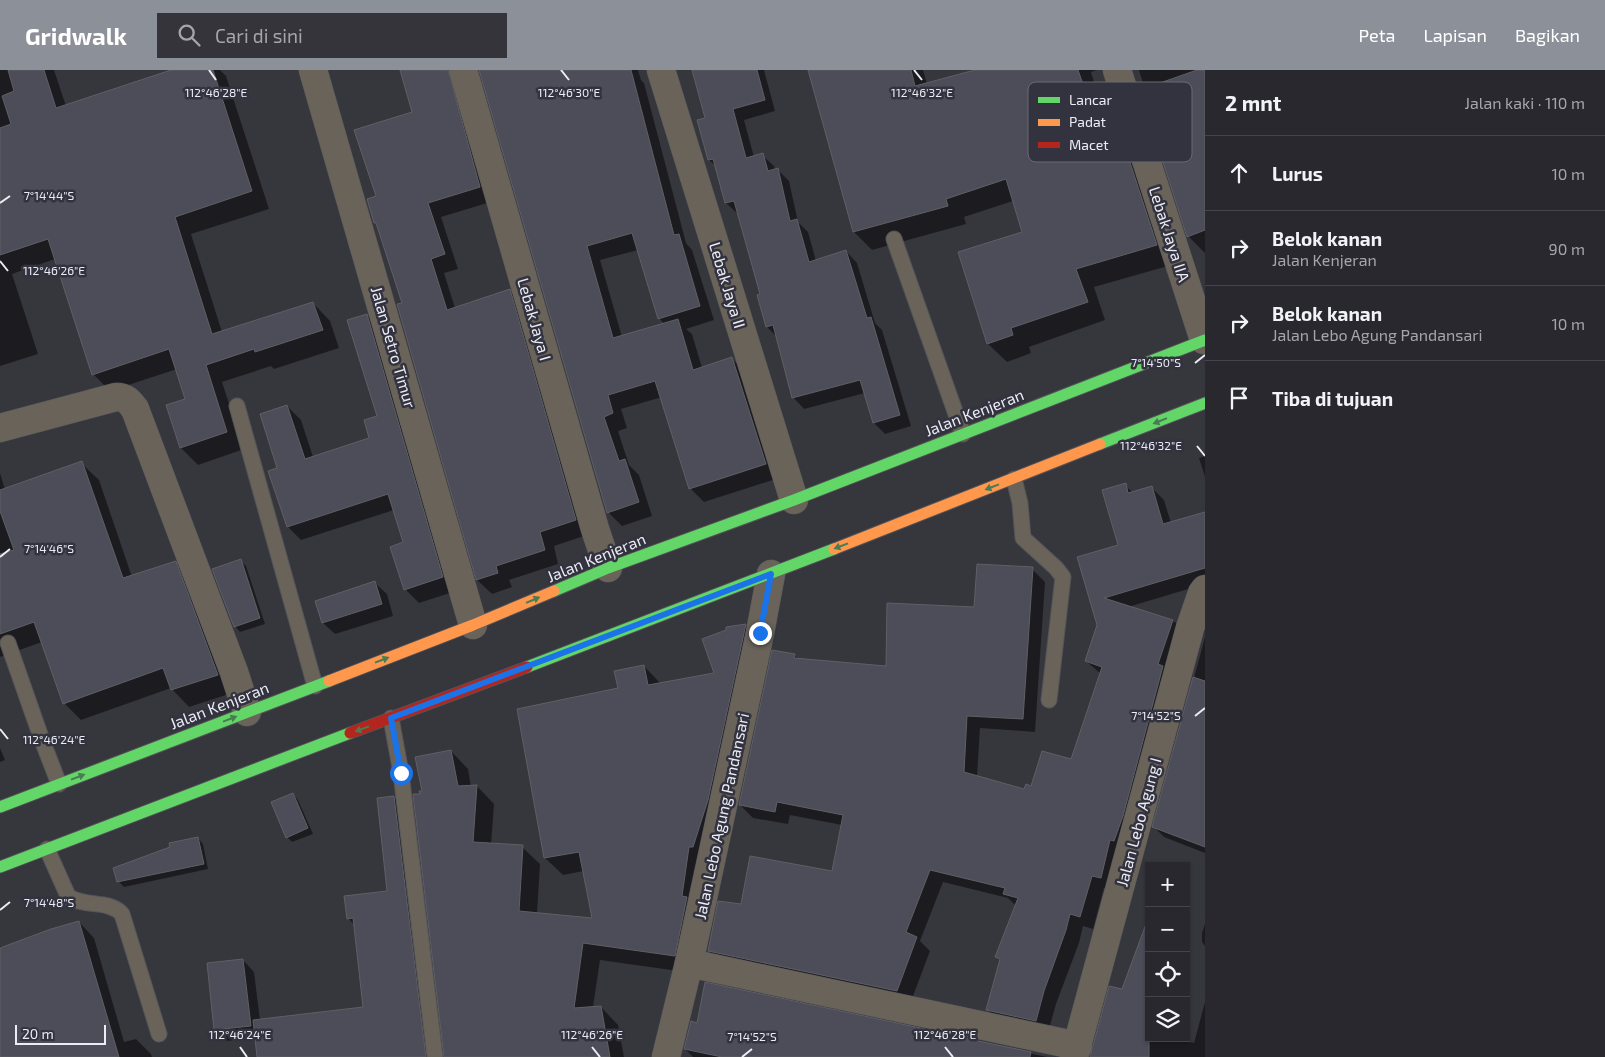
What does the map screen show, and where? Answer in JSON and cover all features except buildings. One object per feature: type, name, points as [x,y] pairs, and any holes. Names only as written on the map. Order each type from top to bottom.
[{"type":"main road","name":"Jalan Kenjeran","points":[[0,807],[473,625],[608,568],[794,500],[1205,340]]},
{"type":"main road","points":[[0,867],[771,574],[1205,402]]},
{"type":"street","name":"Jalan Setro Timur","points":[[312,70],[473,625]]},
{"type":"street","name":"Lebak Jaya I","points":[[463,70],[595,529],[608,568]]},
{"type":"street","name":"Lebak Jaya II","points":[[661,70],[794,500]]},
{"type":"street","name":"Lebak Jaya IIA","points":[[1117,70],[1121,82]]},
{"type":"street","name":"Lebak Jaya IIA","points":[[1147,162],[1205,340]]},
{"type":"street","points":[[0,428],[116,397],[124,397],[130,402],[139,418],[234,672],[247,712]]},
{"type":"street","name":"Jalan Lebo Agung Pandansari","points":[[666,1057],[689,963],[771,574]]},
{"type":"street","name":"Jalan Lebo Agung I","points":[[1076,1051],[1190,628],[1205,589]]},
{"type":"street","points":[[689,963],[1076,1051]]},
{"type":"lane","points":[[894,239],[963,434]]},
{"type":"lane","points":[[236,406],[315,686]]},
{"type":"lane","points":[[1014,479],[1020,504],[1023,538],[1056,568],[1062,577],[1048,700]]},
{"type":"lane","points":[[8,643],[59,784]]},
{"type":"lane","points":[[391,718],[403,792],[435,1057]]},
{"type":"lane","points":[[47,850],[68,896],[78,901],[115,908],[122,914],[159,1034]]},
{"type":"traffic: fast","points":[[554,591],[608,568],[794,500],[1205,340]]},
{"type":"traffic: fast","points":[[1100,444],[1205,403]]},
{"type":"traffic: fast","points":[[527,667],[834,549]]},
{"type":"traffic: fast","points":[[0,807],[329,681]]},
{"type":"traffic: fast","points":[[0,867],[350,733]]},
{"type":"traffic: slow","points":[[834,549],[1100,444]]},
{"type":"traffic: slow","points":[[329,681],[554,591]]},
{"type":"traffic: jam","points":[[350,733],[527,667]]},
{"type":"route","points":[[401,773],[391,718],[771,574],[760,633]]}]
